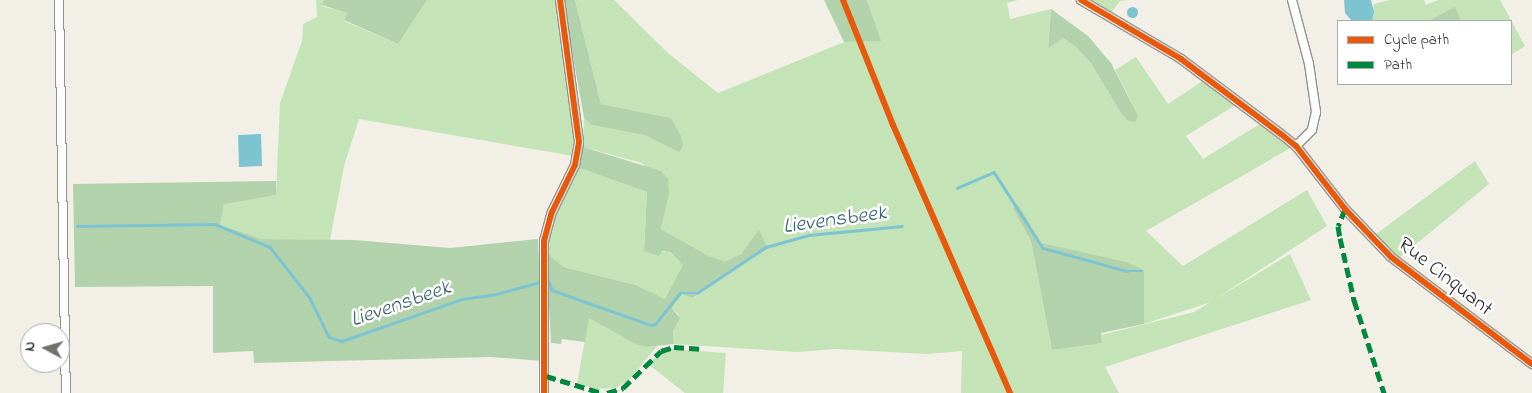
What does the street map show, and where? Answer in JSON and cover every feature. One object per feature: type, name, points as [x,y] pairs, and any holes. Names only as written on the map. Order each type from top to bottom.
[{"type":"street","points":[[59,0],[66,393]]},
{"type":"street","points":[[544,393],[544,241],[552,212],[575,165],[579,142],[560,0]]},
{"type":"street","points":[[1081,0],[1182,59],[1296,146],[1312,130],[1316,112],[1307,55],[1292,0]]},
{"type":"street","name":"Rue Cinquant","points":[[1296,146],[1345,209],[1391,257],[1532,364]]},
{"type":"green space","points":[[316,0],[324,0],[322,6],[347,13],[344,21],[398,44],[427,0],[556,0],[575,131],[573,156],[359,119],[344,166],[330,240],[262,239],[220,225],[224,203],[276,194],[280,103],[302,41],[303,24],[317,17]]},
{"type":"green space","points":[[324,0],[427,0],[398,44],[344,20],[347,13],[322,5]]},
{"type":"green space","points":[[563,0],[575,0],[601,104],[671,118],[681,136],[683,146],[679,152],[644,135],[591,125],[584,118]]},
{"type":"green space","points":[[575,0],[614,0],[668,53],[718,93],[844,42],[880,40],[867,0],[1018,0],[1007,3],[1010,19],[1051,9],[1048,49],[1063,38],[1076,47],[1090,62],[1121,113],[1132,103],[1115,70],[1136,57],[1168,104],[1204,80],[1237,104],[1186,136],[1203,159],[1263,122],[1294,146],[1146,231],[1183,266],[1307,190],[1327,226],[1216,299],[1290,254],[1311,300],[1105,367],[1119,393],[961,393],[962,351],[927,354],[835,349],[797,352],[674,344],[673,331],[679,315],[672,308],[681,294],[694,298],[768,248],[759,229],[741,254],[725,263],[709,256],[661,229],[669,195],[642,163],[583,147],[584,118],[591,125],[644,135],[679,152],[671,118],[601,104]],"holes":[[[1018,205],[1041,243],[1143,270],[1144,324],[1210,302],[1194,312],[1101,335],[1102,342],[1052,350],[1031,241],[1014,208]]]},
{"type":"green space","points":[[824,0],[867,0],[881,41],[844,42]]},
{"type":"green space","points":[[1086,0],[1130,0],[1120,1],[1110,14]]},
{"type":"green space","points":[[1390,0],[1424,0],[1426,5],[1438,0],[1500,0],[1511,20],[1459,20],[1455,8],[1430,20],[1372,20],[1374,4]]},
{"type":"green space","points":[[1455,7],[1461,20],[1430,20]]},
{"type":"green space","points":[[1051,9],[1088,36],[1111,63],[1138,116],[1135,122],[1128,121],[1121,113],[1090,62],[1076,47],[1063,38],[1048,49]]},
{"type":"green space","points":[[1512,22],[1525,46],[1512,54]]},
{"type":"green space","points":[[583,147],[661,171],[668,179],[669,195],[661,229],[709,256],[725,262],[741,254],[759,229],[768,248],[693,298],[681,294],[672,308],[680,318],[673,331],[674,344],[647,347],[636,344],[589,318],[585,342],[562,339],[561,344],[551,343],[546,247],[551,257],[564,267],[636,285],[665,299],[683,265],[670,252],[662,251],[659,256],[644,251],[647,192],[577,167]]},
{"type":"green space","points":[[1475,161],[1489,184],[1398,259],[1372,237]]},
{"type":"green space","points":[[577,167],[647,192],[644,251],[669,252],[684,265],[665,299],[636,285],[564,267],[551,257],[546,247],[554,215]]},
{"type":"green space","points":[[276,181],[276,195],[224,204],[220,225],[262,239],[354,240],[450,248],[538,239],[543,361],[491,357],[254,363],[253,351],[213,353],[213,286],[75,287],[73,184]]},
{"type":"green space","points":[[1018,204],[1041,243],[1126,262],[1144,270],[1144,324],[1101,333],[1102,343],[1052,350],[1031,241],[1013,208]]},
{"type":"green space","points":[[589,317],[647,347],[657,346],[629,380],[616,388],[597,389],[577,384]]},
{"type":"green space","points":[[671,349],[726,353],[723,393],[685,393],[648,364],[659,353]]},
{"type":"water","points":[[1344,0],[1371,0],[1374,12],[1372,20],[1351,20],[1345,13]]},
{"type":"water","points":[[1132,6],[1138,12],[1132,18],[1126,12]]},
{"type":"water","points":[[261,134],[262,166],[239,167],[238,135]]},
{"type":"waterway","name":"Lievensbeek","points":[[957,188],[994,172],[1043,248],[1127,271],[1142,271]]},
{"type":"waterway","name":"Lievensbeek","points":[[77,226],[215,224],[270,247],[310,298],[329,337],[342,341],[462,299],[496,294],[540,282],[541,278]]},
{"type":"waterway","name":"Lievensbeek","points":[[546,275],[552,290],[651,325],[655,324],[680,293],[697,293],[766,247],[809,235],[902,226]]},
{"type":"marked path","points":[[1345,209],[1338,226],[1340,238],[1354,300],[1384,393]]},
{"type":"marked path","points":[[607,393],[623,388],[661,351],[674,347],[700,349]]},
{"type":"marked path","points":[[546,376],[602,393]]},
{"type":"cycle path","points":[[544,393],[544,241],[552,212],[575,165],[579,142],[560,0]]},
{"type":"cycle path","points":[[843,0],[893,125],[1010,393]]},
{"type":"cycle path","points":[[1081,0],[1181,59],[1296,146],[1345,209],[1391,257],[1532,364]]}]
